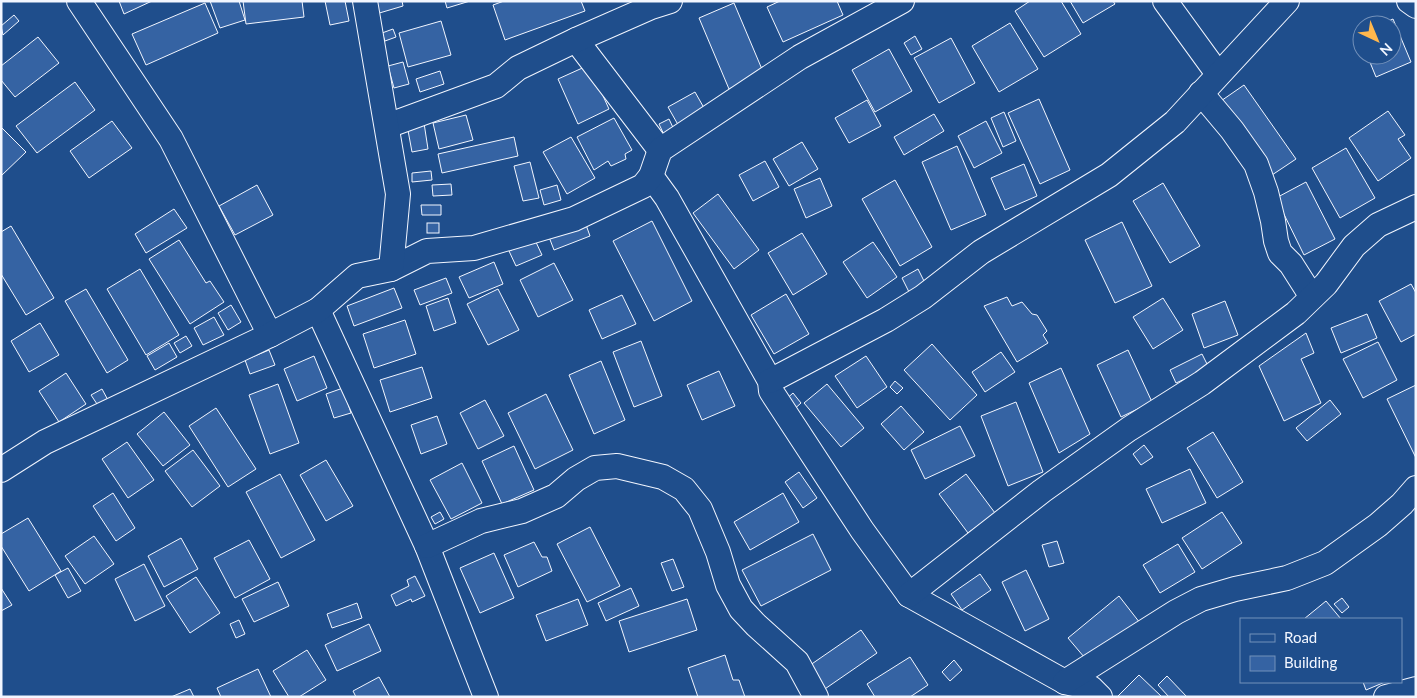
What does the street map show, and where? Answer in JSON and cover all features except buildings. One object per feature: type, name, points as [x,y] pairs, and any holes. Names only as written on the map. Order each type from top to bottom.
[{"type":"street","points":[[79,1],[171,139],[270,335]]},
{"type":"street","points":[[365,1],[398,194],[392,269]]},
{"type":"street","points":[[387,126],[496,86],[518,68],[576,40],[670,1]]},
{"type":"street","points":[[1,470],[45,442],[270,335],[318,310],[357,276],[392,269],[426,251],[474,248],[574,218],[644,186],[660,150],[800,57],[902,1]]},
{"type":"street","points":[[1165,1],[1218,74]]},
{"type":"street","points":[[770,381],[886,320],[923,297],[981,252],[1109,175],[1175,122],[1287,1]]},
{"type":"street","points":[[1409,1],[1416,6]]},
{"type":"street","points":[[576,40],[660,150]]},
{"type":"street","points":[[1202,93],[1256,164],[1274,221],[1276,240],[1280,253],[1291,264],[1312,297]]},
{"type":"street","points":[[650,176],[666,198],[770,381],[771,391],[862,530],[909,595],[1065,682],[1091,688],[1100,697]]},
{"type":"street","points":[[909,595],[1042,491],[1130,429],[1202,383],[1296,313],[1326,284],[1354,246],[1378,224],[1416,207]]},
{"type":"street","points":[[318,310],[427,546],[486,697]]},
{"type":"street","points":[[427,546],[482,521],[522,511],[539,504],[556,496],[576,479],[595,468],[616,466],[663,477],[684,489],[700,509],[718,552],[728,585],[741,609],[756,626],[797,662],[816,697]]},
{"type":"street","points":[[1065,682],[1176,612],[1202,599],[1235,589],[1287,578],[1326,563],[1378,525],[1402,504],[1416,488]]},
{"type":"street","points":[[1386,697],[1416,689]]}]
